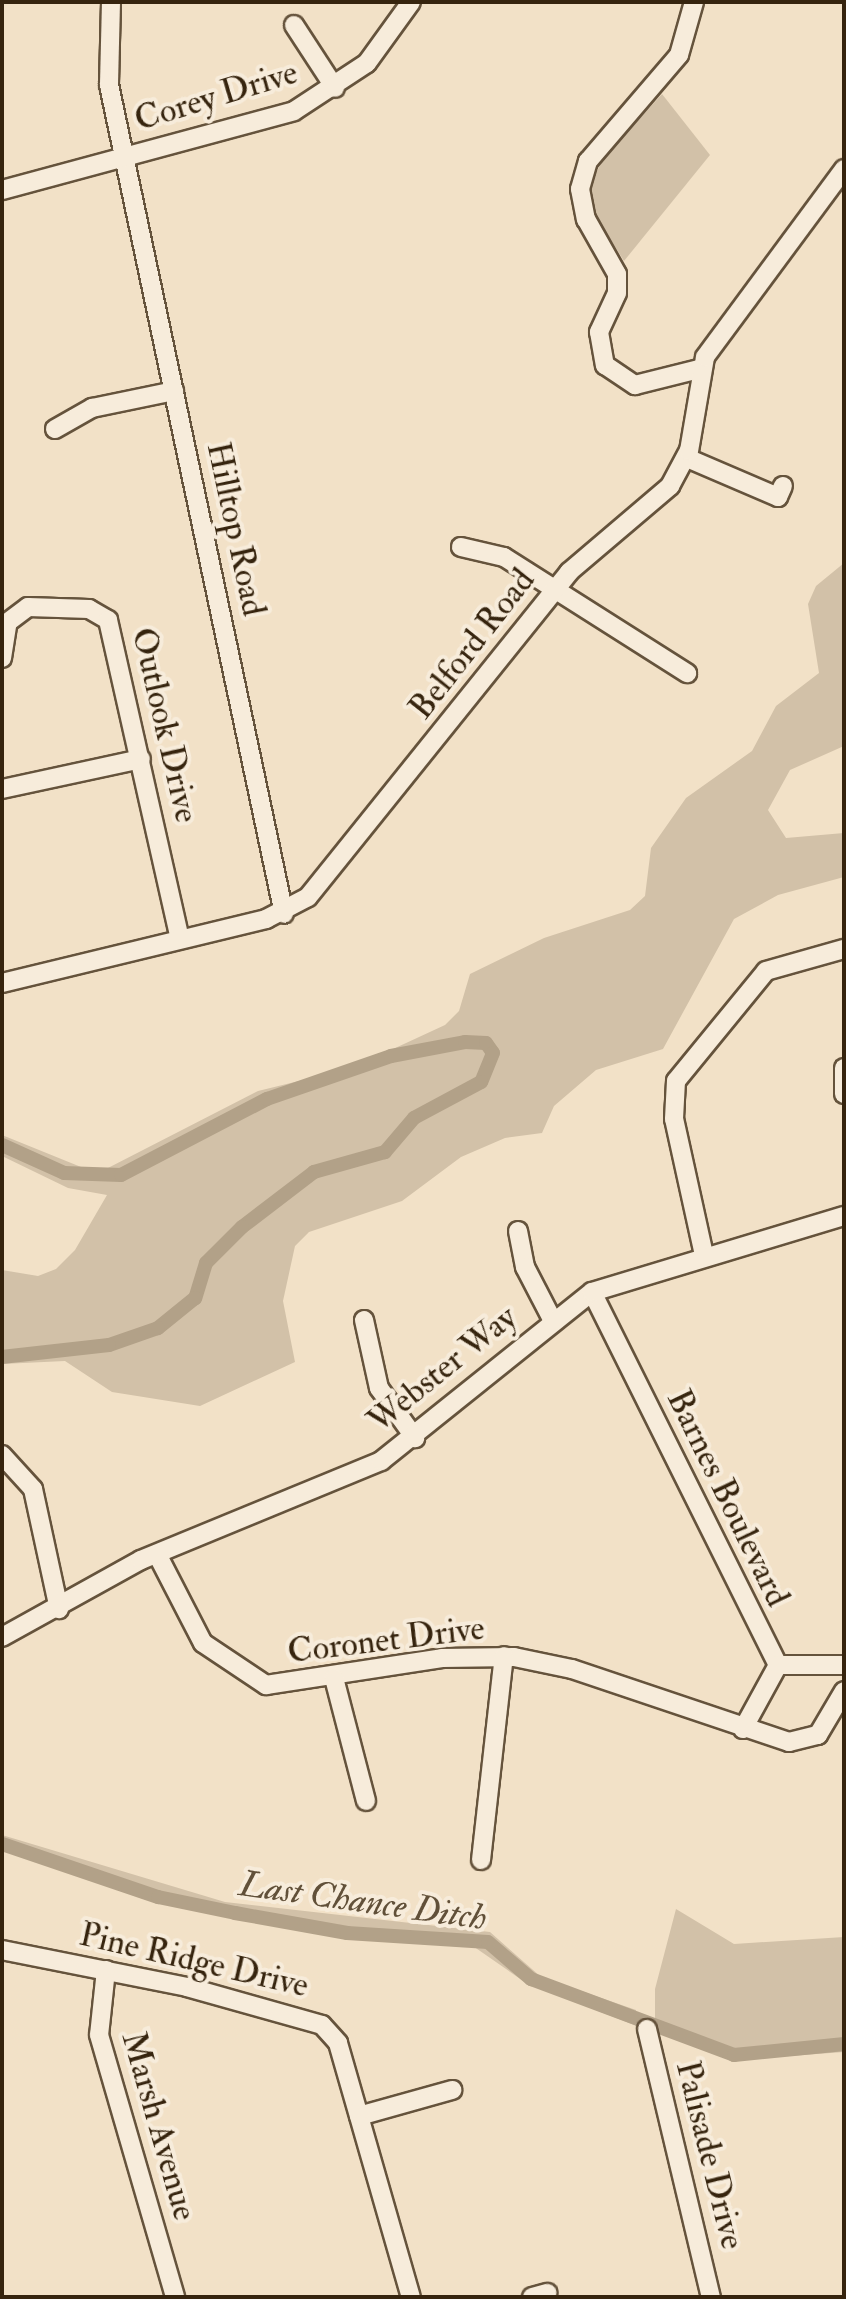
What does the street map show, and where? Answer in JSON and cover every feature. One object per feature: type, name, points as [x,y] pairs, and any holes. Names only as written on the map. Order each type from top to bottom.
[{"type":"street","name":"Hilltop Road","points":[[111,2],[106,62],[284,914]]},
{"type":"street","name":"Corey Drive","points":[[2,190],[275,118],[335,88],[384,44],[411,2]]},
{"type":"street","points":[[694,2],[679,55],[588,161],[580,189],[586,219],[616,268],[617,293],[597,343],[605,365],[635,385],[699,369]]},
{"type":"street","points":[[294,25],[335,88]]},
{"type":"street","name":"Belford Road","points":[[2,983],[284,914],[320,884],[556,589],[594,546],[670,486],[687,458],[699,369],[761,274],[844,169]]},
{"type":"street","points":[[55,429],[92,408],[174,391]]},
{"type":"street","points":[[687,458],[778,497],[783,486]]},
{"type":"street","points":[[461,547],[491,550],[687,673]]},
{"type":"street","name":"Outlook Drive","points":[[2,658],[5,629],[19,611],[102,615],[115,637],[180,939]]},
{"type":"street","points":[[2,789],[141,759]]},
{"type":"street","points":[[704,1255],[674,1119],[676,1081],[766,971],[844,949]]},
{"type":"street","points":[[844,1068],[844,1094]]},
{"type":"street","name":"Webster Way","points":[[2,1637],[157,1554],[270,1512],[415,1438],[553,1321],[592,1292],[704,1255],[844,1216]]},
{"type":"street","points":[[518,1231],[525,1267],[553,1321]]},
{"type":"street","name":"Barnes Boulevard","points":[[592,1292],[778,1665]]},
{"type":"street","points":[[364,1320],[379,1388],[415,1438]]},
{"type":"street","points":[[2,1455],[33,1489],[59,1609]]},
{"type":"street","name":"Coronet Drive","points":[[157,1554],[193,1630],[215,1655],[266,1685],[334,1678],[442,1658],[504,1656],[572,1669],[789,1742],[808,1739],[826,1727],[844,1691]]},
{"type":"street","points":[[481,1860],[504,1656]]},
{"type":"street","points":[[743,1729],[778,1665],[844,1665]]},
{"type":"street","points":[[334,1678],[366,1801]]},
{"type":"street","name":"Pine Ridge Drive","points":[[2,1950],[106,1970],[322,2025],[338,2043],[411,2297]]},
{"type":"street","name":"Marsh Avenue","points":[[106,1970],[99,2035],[175,2297]]},
{"type":"street","name":"Palisade Drive","points":[[647,2029],[711,2297]]},
{"type":"street","points":[[359,2116],[452,2090]]},
{"type":"shaded area","points":[[662,94],[710,155],[624,261],[594,213],[590,184],[604,158]]},
{"type":"shaded area","points":[[844,563],[844,746],[790,770],[768,810],[786,838],[844,833],[844,877],[778,895],[734,919],[663,1049],[596,1070],[554,1106],[542,1133],[505,1138],[461,1157],[402,1201],[309,1232],[295,1246],[283,1301],[295,1362],[200,1406],[112,1392],[65,1361],[2,1364],[2,1270],[38,1276],[56,1269],[75,1250],[107,1195],[68,1188],[2,1156],[2,1135],[81,1167],[106,1169],[258,1091],[352,1068],[445,1025],[459,1011],[470,974],[544,938],[630,910],[645,896],[651,848],[686,798],[752,751],[776,706],[819,673],[808,604],[816,586]]},
{"type":"shaded area","points":[[2,1835],[225,1902],[490,1932],[541,1977],[636,2010],[637,2026],[526,1983],[470,1944],[269,1923],[2,1851]]},
{"type":"shaded area","points":[[676,1909],[734,1944],[844,1937],[844,2052],[735,2060],[655,2029],[655,1989]]},
{"type":"waterway","name":"Last Chance Ditch","points":[[2,1145],[64,1173],[121,1175],[267,1099],[391,1056],[465,1042],[486,1043],[493,1053],[481,1082],[414,1118],[385,1152],[314,1172],[242,1227],[206,1263],[195,1298],[158,1328],[109,1345],[2,1357]]},
{"type":"waterway","name":"Last Chance Ditch","points":[[2,1844],[158,1897],[235,1913],[347,1933],[488,1942],[531,1979],[734,2055],[844,2044]]}]
